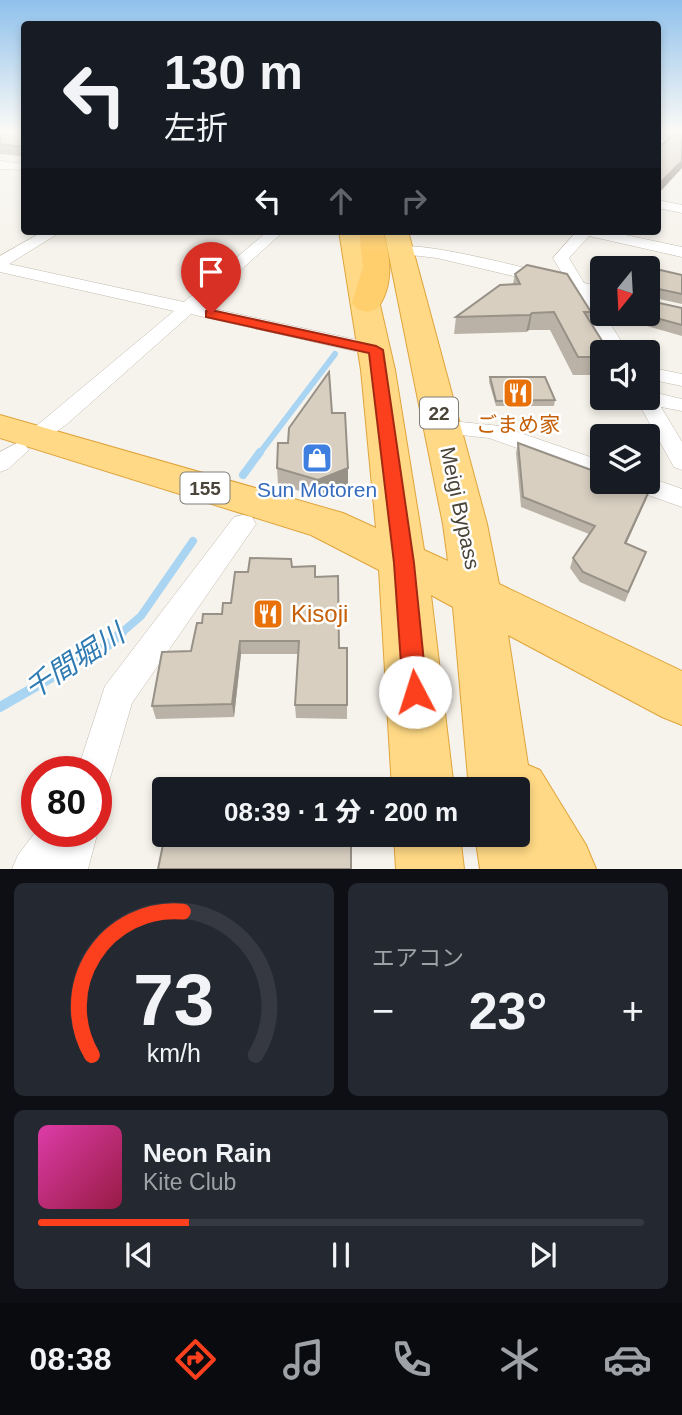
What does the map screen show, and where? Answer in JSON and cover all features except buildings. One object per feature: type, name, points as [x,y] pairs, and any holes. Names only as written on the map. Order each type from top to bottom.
[{"type":"highway","points":[[378,236],[367,303],[376,350],[404,563],[423,777]]},
{"type":"highway","name":"Meigi Bypass","points":[[378,236],[442,427],[466,524],[507,777]]},
{"type":"highway","name":"155","points":[[10,444],[243,524],[328,550],[404,563]]},
{"type":"highway","name":"155","points":[[10,444],[327,524],[682,699]]},
{"type":"highway","name":"22","points":[[530,817],[562,869]]},
{"type":"highway","points":[[428,847],[430,869]]},
{"type":"highway","points":[[510,847],[514,869]]},
{"type":"street","points":[[661,205],[682,209]]},
{"type":"street","points":[[0,265],[49,235]]},
{"type":"street","points":[[10,444],[59,419],[272,235]]},
{"type":"street","points":[[582,235],[561,258],[610,340]]},
{"type":"street","points":[[604,235],[682,252]]},
{"type":"street","points":[[378,236],[437,253],[590,289]]},
{"type":"street","points":[[0,265],[376,350]]},
{"type":"street","points":[[660,375],[682,380]]},
{"type":"street","points":[[660,400],[682,405]]},
{"type":"street","points":[[653,410],[682,462]]},
{"type":"street","points":[[442,427],[492,431],[590,466]]},
{"type":"street","points":[[660,490],[682,498]]},
{"type":"street","points":[[100,756],[117,697],[243,524]]},
{"type":"street","points":[[32,869],[49,847]]},
{"type":"street","points":[[68,869],[74,847]]},
{"type":"waterway","name":"千間堀川","points":[[259,454],[335,354]]},
{"type":"waterway","name":"千間堀川","points":[[243,475],[260,452]]},
{"type":"waterway","name":"千間堀川","points":[[120,634],[141,616],[193,541]]},
{"type":"waterway","name":"千間堀川","points":[[0,707],[108,645],[122,632]]},
{"type":"place","name":"ごまめ家","points":[[518,393]]},
{"type":"place","name":"Sun Motoren","points":[[317,458]]},
{"type":"place","name":"Kisoji","points":[[268,614]]},
{"type":"route","points":[[211,314],[376,350],[396,492],[415,692]]}]
